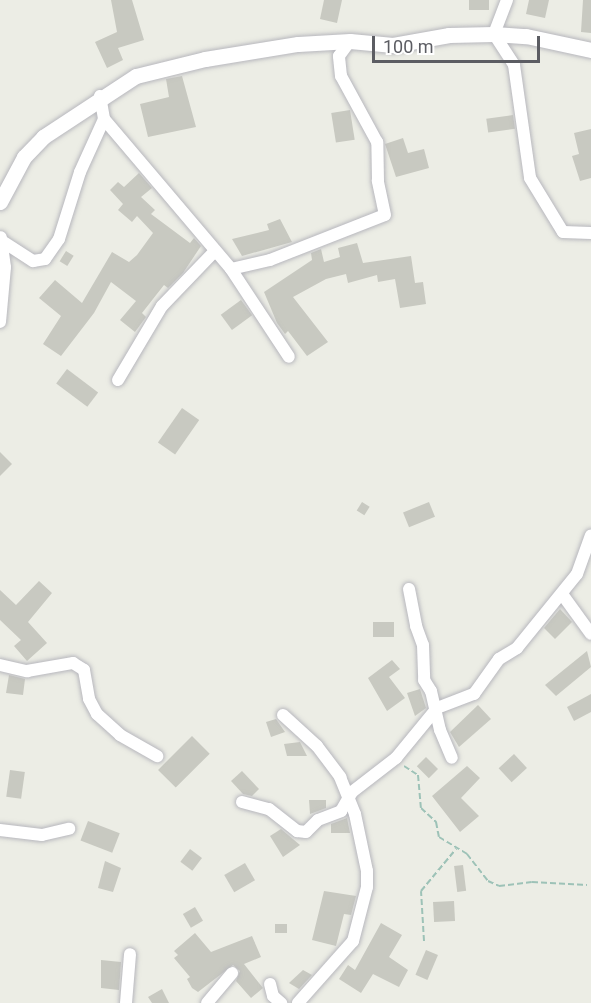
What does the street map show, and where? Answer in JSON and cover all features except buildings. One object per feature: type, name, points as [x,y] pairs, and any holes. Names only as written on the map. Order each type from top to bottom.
[{"type":"street","points":[[494,34],[507,0]]},
{"type":"street","points":[[494,34],[514,66],[530,178],[563,232],[591,233]]},
{"type":"street","points":[[0,202],[24,158],[43,137],[100,96],[136,76],[205,59],[298,44],[350,41],[393,45],[449,35],[526,36],[591,51]]},
{"type":"street","points":[[231,270],[270,260],[385,215],[378,181],[377,142],[341,76],[339,56],[350,41]]},
{"type":"street","points":[[100,96],[104,119],[213,253],[231,270],[289,357]]},
{"type":"street","points":[[1,237],[33,261],[45,258],[59,239],[80,172],[104,119]]},
{"type":"street","points":[[0,322],[5,267],[1,237]]},
{"type":"street","points":[[118,380],[162,306],[213,253]]},
{"type":"street","points":[[242,802],[269,809],[297,831],[306,832],[318,820],[341,811],[348,798],[394,760],[437,708],[474,694],[499,659],[517,648],[577,574],[591,536]]},
{"type":"street","points":[[410,589],[423,645],[424,680],[437,708],[440,730],[452,758]]},
{"type":"street","points":[[562,594],[591,634]]},
{"type":"street","points":[[0,665],[41,671],[73,663],[84,670],[89,699],[97,714],[120,735],[157,756]]},
{"type":"street","points":[[282,715],[334,766],[348,798],[367,872],[367,887],[353,942],[298,1003]]},
{"type":"street","points":[[0,830],[42,835],[69,829]]},
{"type":"street","points":[[126,1003],[130,954]]},
{"type":"street","points":[[207,1003],[232,973]]},
{"type":"street","points":[[270,984],[273,996],[281,1003]]},
{"type":"path","points":[[394,760],[418,775],[421,808],[436,822],[439,837],[467,854],[488,881],[499,886],[532,882],[587,885]]},
{"type":"path","points":[[424,942],[421,891],[456,849]]}]
